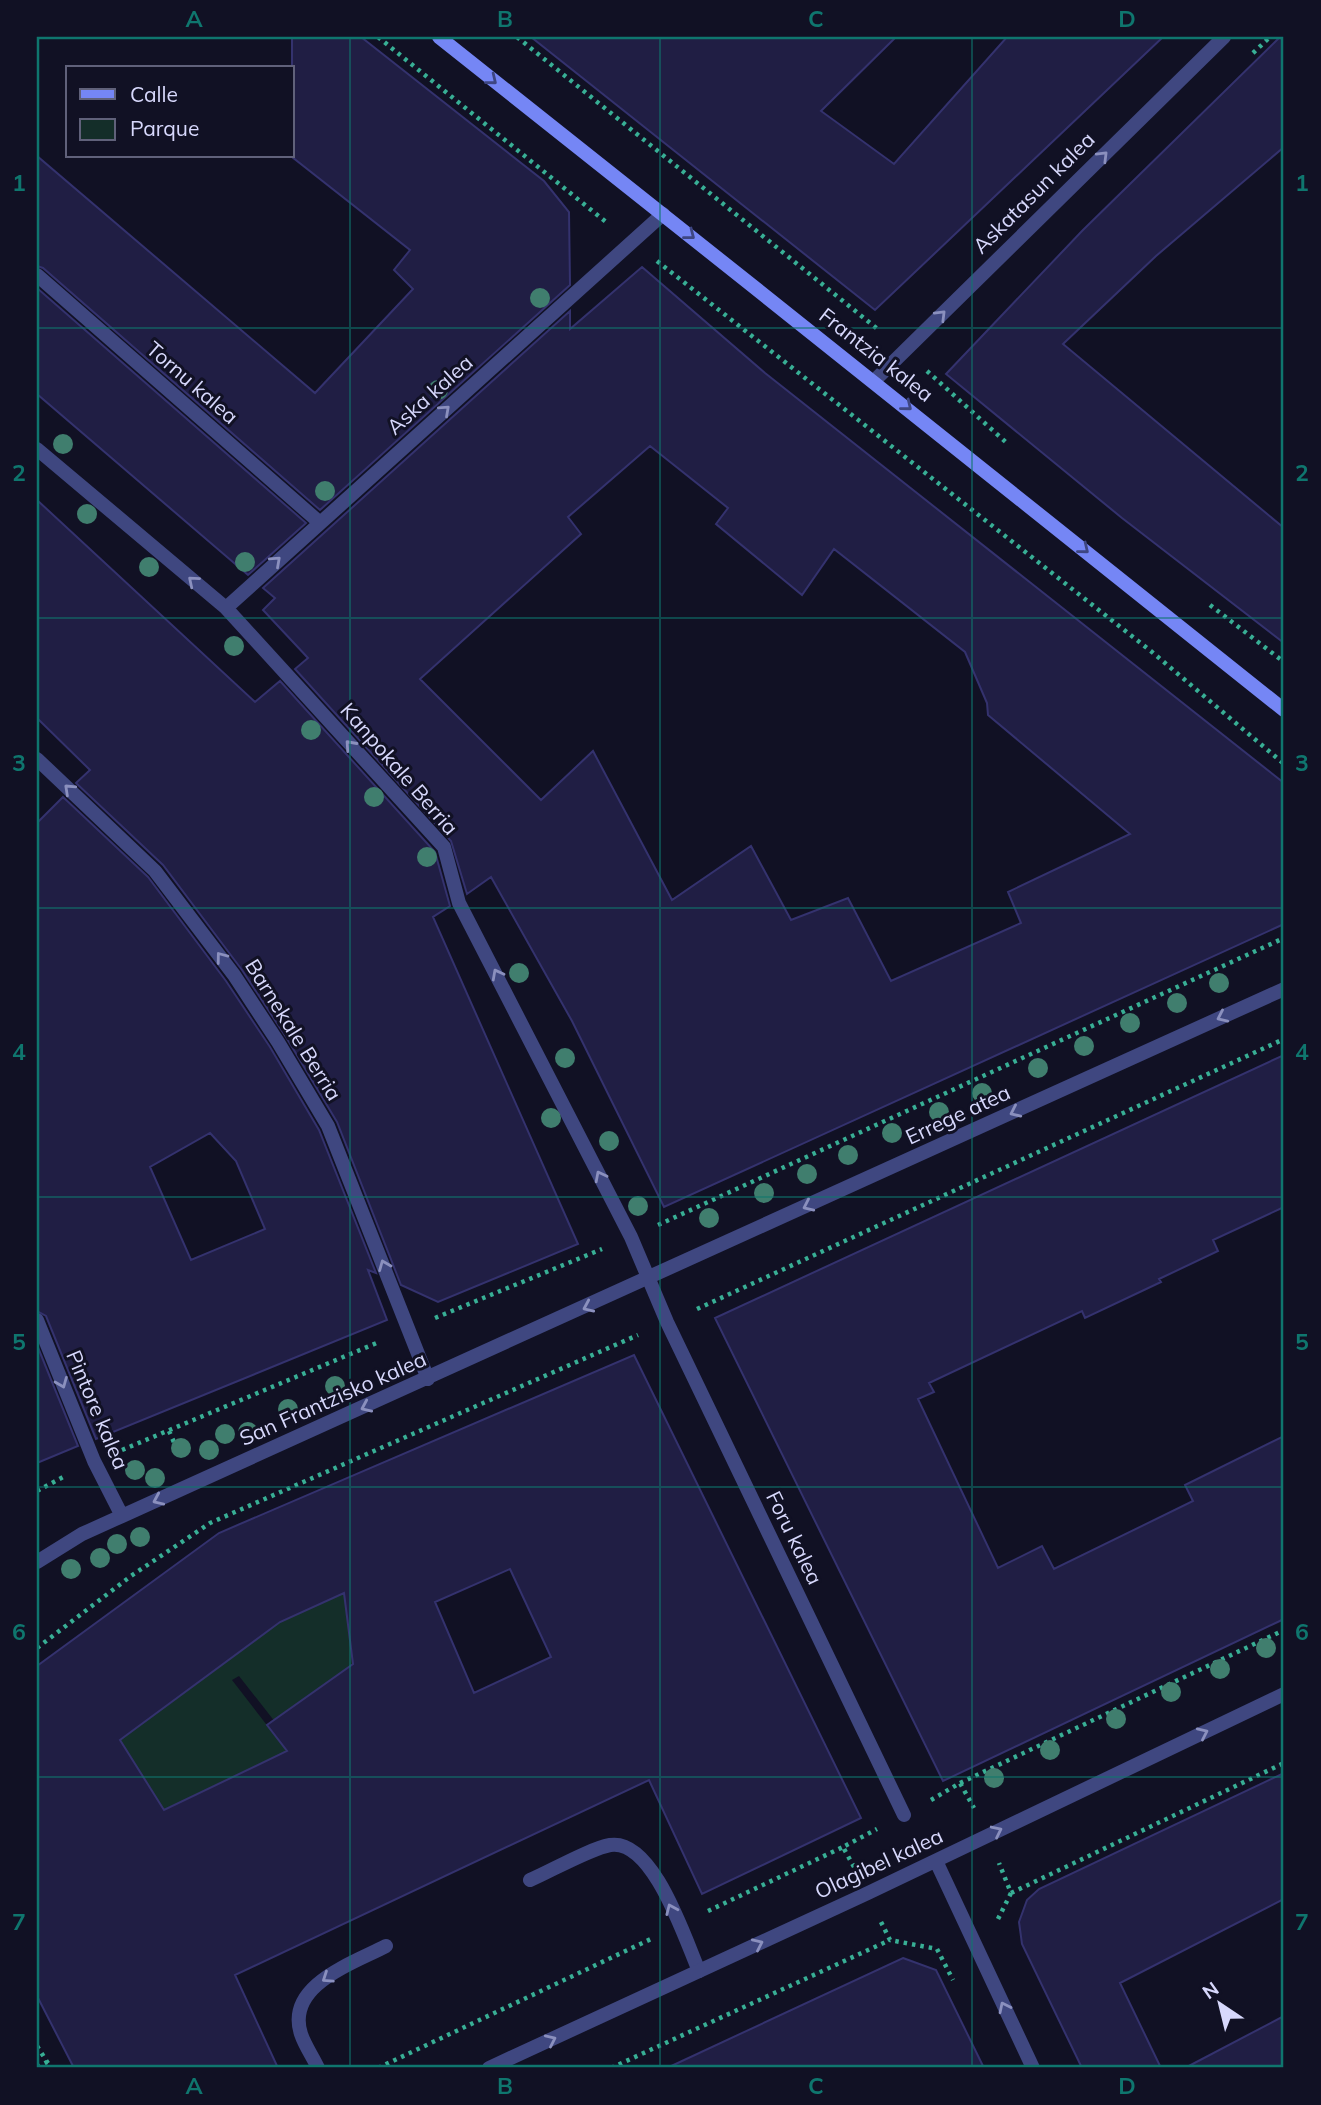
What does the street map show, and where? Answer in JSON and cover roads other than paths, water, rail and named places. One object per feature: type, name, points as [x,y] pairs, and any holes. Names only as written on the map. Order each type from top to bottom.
[{"type":"main road","name":"Frantzia kalea","points":[[439,37],[596,164],[875,380],[1284,710]]},
{"type":"street","name":"Askatasun kalea","points":[[875,380],[1224,37]]},
{"type":"street","name":"Aska kalea","points":[[226,608],[663,214]]},
{"type":"street","name":"Tornu kalea","points":[[37,275],[319,522]]},
{"type":"street","name":"Kanpokale Berria","points":[[37,449],[226,608],[444,848],[459,903],[650,1279]]},
{"type":"street","name":"Barnekale Berria","points":[[37,759],[155,871],[234,975],[278,1042],[328,1126],[428,1379]]},
{"type":"street","name":"Errege atea","points":[[650,1279],[1284,989]]},
{"type":"street","name":"Foru kalea","points":[[650,1279],[667,1322],[904,1815]]},
{"type":"street","name":"San Frantzisko kalea","points":[[37,1562],[82,1534],[650,1279]]},
{"type":"street","name":"Pintore kalea","points":[[37,1320],[94,1461],[122,1516]]},
{"type":"street","name":"Olagibel kalea","points":[[489,2068],[867,1894],[1284,1694]]},
{"type":"street","points":[[530,1880],[610,1845],[625,1846],[642,1856],[656,1877],[699,1971]]},
{"type":"street","points":[[936,1861],[1033,2068]]},
{"type":"street","points":[[318,2068],[300,2032],[300,2010],[310,1990],[332,1974],[386,1946]]}]
